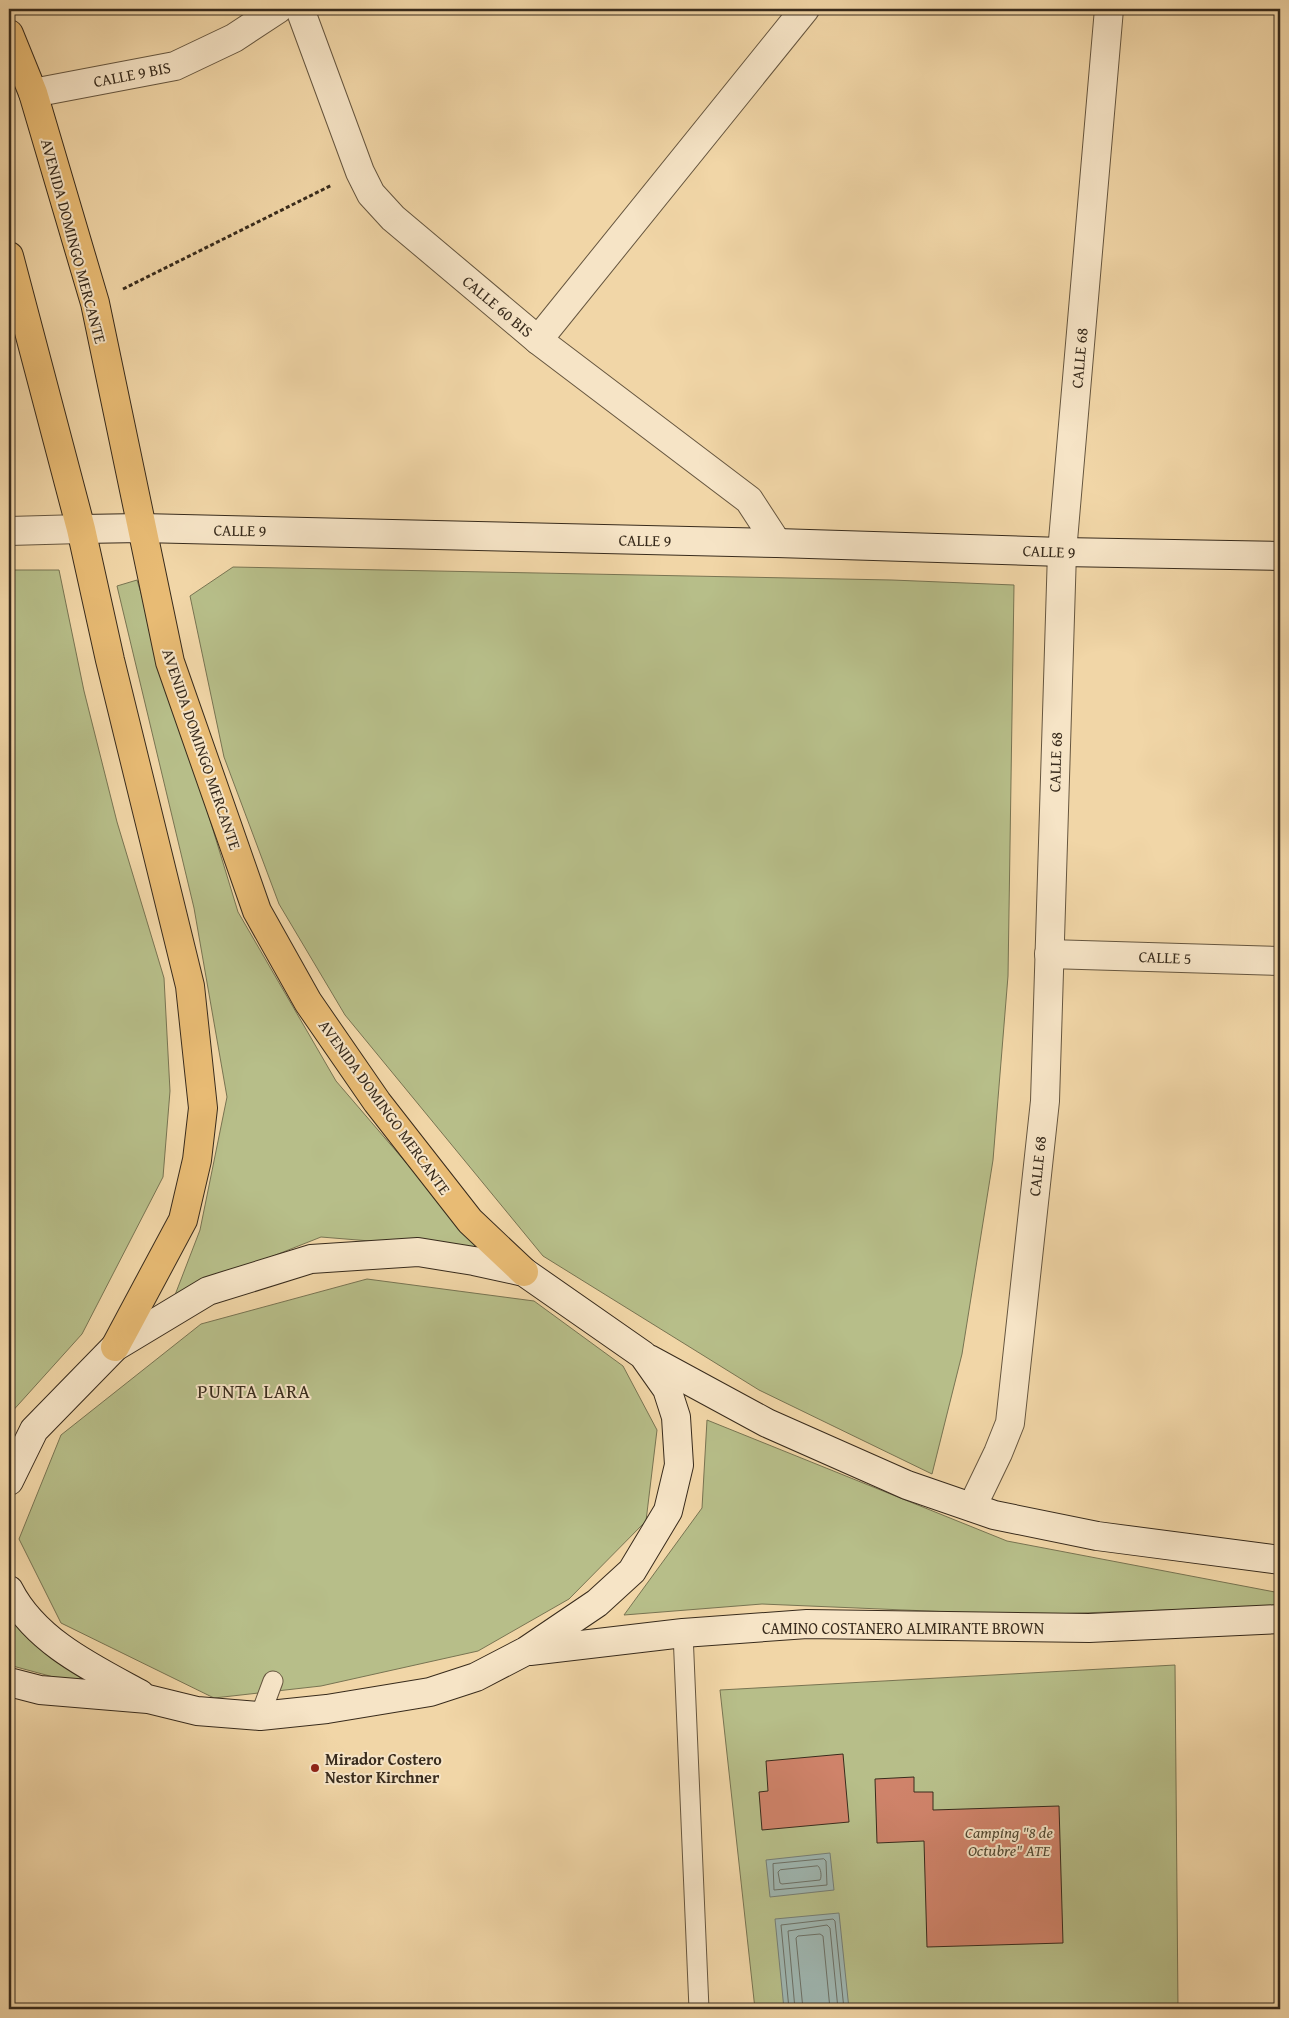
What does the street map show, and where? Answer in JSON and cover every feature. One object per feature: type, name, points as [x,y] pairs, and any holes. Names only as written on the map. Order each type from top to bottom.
[{"type":"main road","name":"AVENIDA DOMINGO MERCANTE","points":[[9,34],[33,93],[95,303],[170,662],[257,911],[308,1002],[378,1102],[470,1221],[524,1272]]},
{"type":"main road","points":[[9,256],[81,529],[110,660],[190,986],[202,1108],[198,1160],[183,1220],[115,1346]]},
{"type":"street","name":"CALLE 9 BIS","points":[[33,93],[175,66],[234,38],[278,9]]},
{"type":"street","name":"CALLE 60 BIS","points":[[300,9],[360,172],[371,194],[393,218],[538,340],[749,500],[777,543]]},
{"type":"street","points":[[538,340],[804,9]]},
{"type":"street","name":"CALLE 68","points":[[972,1507],[1010,1423],[1044,1101],[1062,552],[1109,9]]},
{"type":"street","name":"CALLE 9","points":[[9,531],[142,528],[1280,556]]},
{"type":"street","name":"CALLE 5","points":[[1049,954],[1280,960]]},
{"type":"street","points":[[9,1480],[34,1430],[115,1346],[208,1291],[310,1259],[418,1252],[474,1261],[524,1272],[643,1355],[767,1423],[906,1485],[994,1515],[1097,1536],[1280,1560]]},
{"type":"street","points":[[9,1682],[40,1690],[148,1698],[197,1711],[260,1716],[327,1709],[430,1692],[476,1677],[526,1652],[597,1603],[632,1571],[668,1511],[678,1465],[676,1417],[667,1389],[643,1355]]},
{"type":"street","points":[[9,1442],[34,1430]]},
{"type":"street","points":[[9,1590],[15,1602],[44,1634],[88,1666],[148,1698]]},
{"type":"street","name":"CAMINO COSTANERO ALMIRANTE BROWN","points":[[526,1652],[682,1633],[807,1624],[1089,1628],[1280,1619]]},
{"type":"lane","points":[[682,1633],[699,2009]]},
{"type":"lane","points":[[260,1716],[273,1681]]},
{"type":"path","points":[[95,303],[360,172]]},
{"type":"green space","points":[[233,567],[892,580],[1014,585],[1008,976],[993,1160],[962,1354],[932,1474],[759,1390],[543,1256],[345,1015],[279,904],[224,757],[190,596]]},
{"type":"green space","points":[[9,570],[59,570],[84,691],[117,822],[164,978],[170,1091],[163,1177],[82,1334],[9,1415]]},
{"type":"green space","points":[[137,580],[238,912],[336,1081],[481,1250],[321,1237],[175,1295],[200,1230],[227,1097],[194,908],[117,586]]},
{"type":"green space","points":[[367,1279],[534,1301],[623,1366],[657,1430],[646,1521],[569,1599],[478,1651],[321,1686],[214,1698],[61,1623],[19,1539],[61,1435],[201,1324]]},
{"type":"green space","points":[[707,1420],[1007,1541],[1280,1593],[1280,1606],[1023,1615],[762,1604],[624,1615],[702,1508]]},
{"type":"green space","points":[[9,1610],[34,1642],[94,1688],[9,1665]]},
{"type":"green space","name":"Camping \"8 de Octubre\" ATE","points":[[1175,1665],[1178,2009],[755,2009],[720,1690]]},
{"type":"water","points":[[830,1853],[834,1890],[770,1897],[766,1860]]},
{"type":"water","points":[[839,1913],[849,2009],[784,2009],[775,1919]]},
{"type":"building","points":[[843,1754],[849,1822],[762,1830],[759,1792],[768,1791],[766,1761]]},
{"type":"building","points":[[914,1777],[914,1792],[933,1792],[933,1810],[1059,1806],[1063,1943],[927,1947],[924,1841],[877,1843],[875,1779]]},
{"type":"place","name":"Mirador Costero Nestor Kirchner","points":[[315,1768]]},
{"type":"district","name":"PUNTA LARA","points":[[254,1391]]}]
